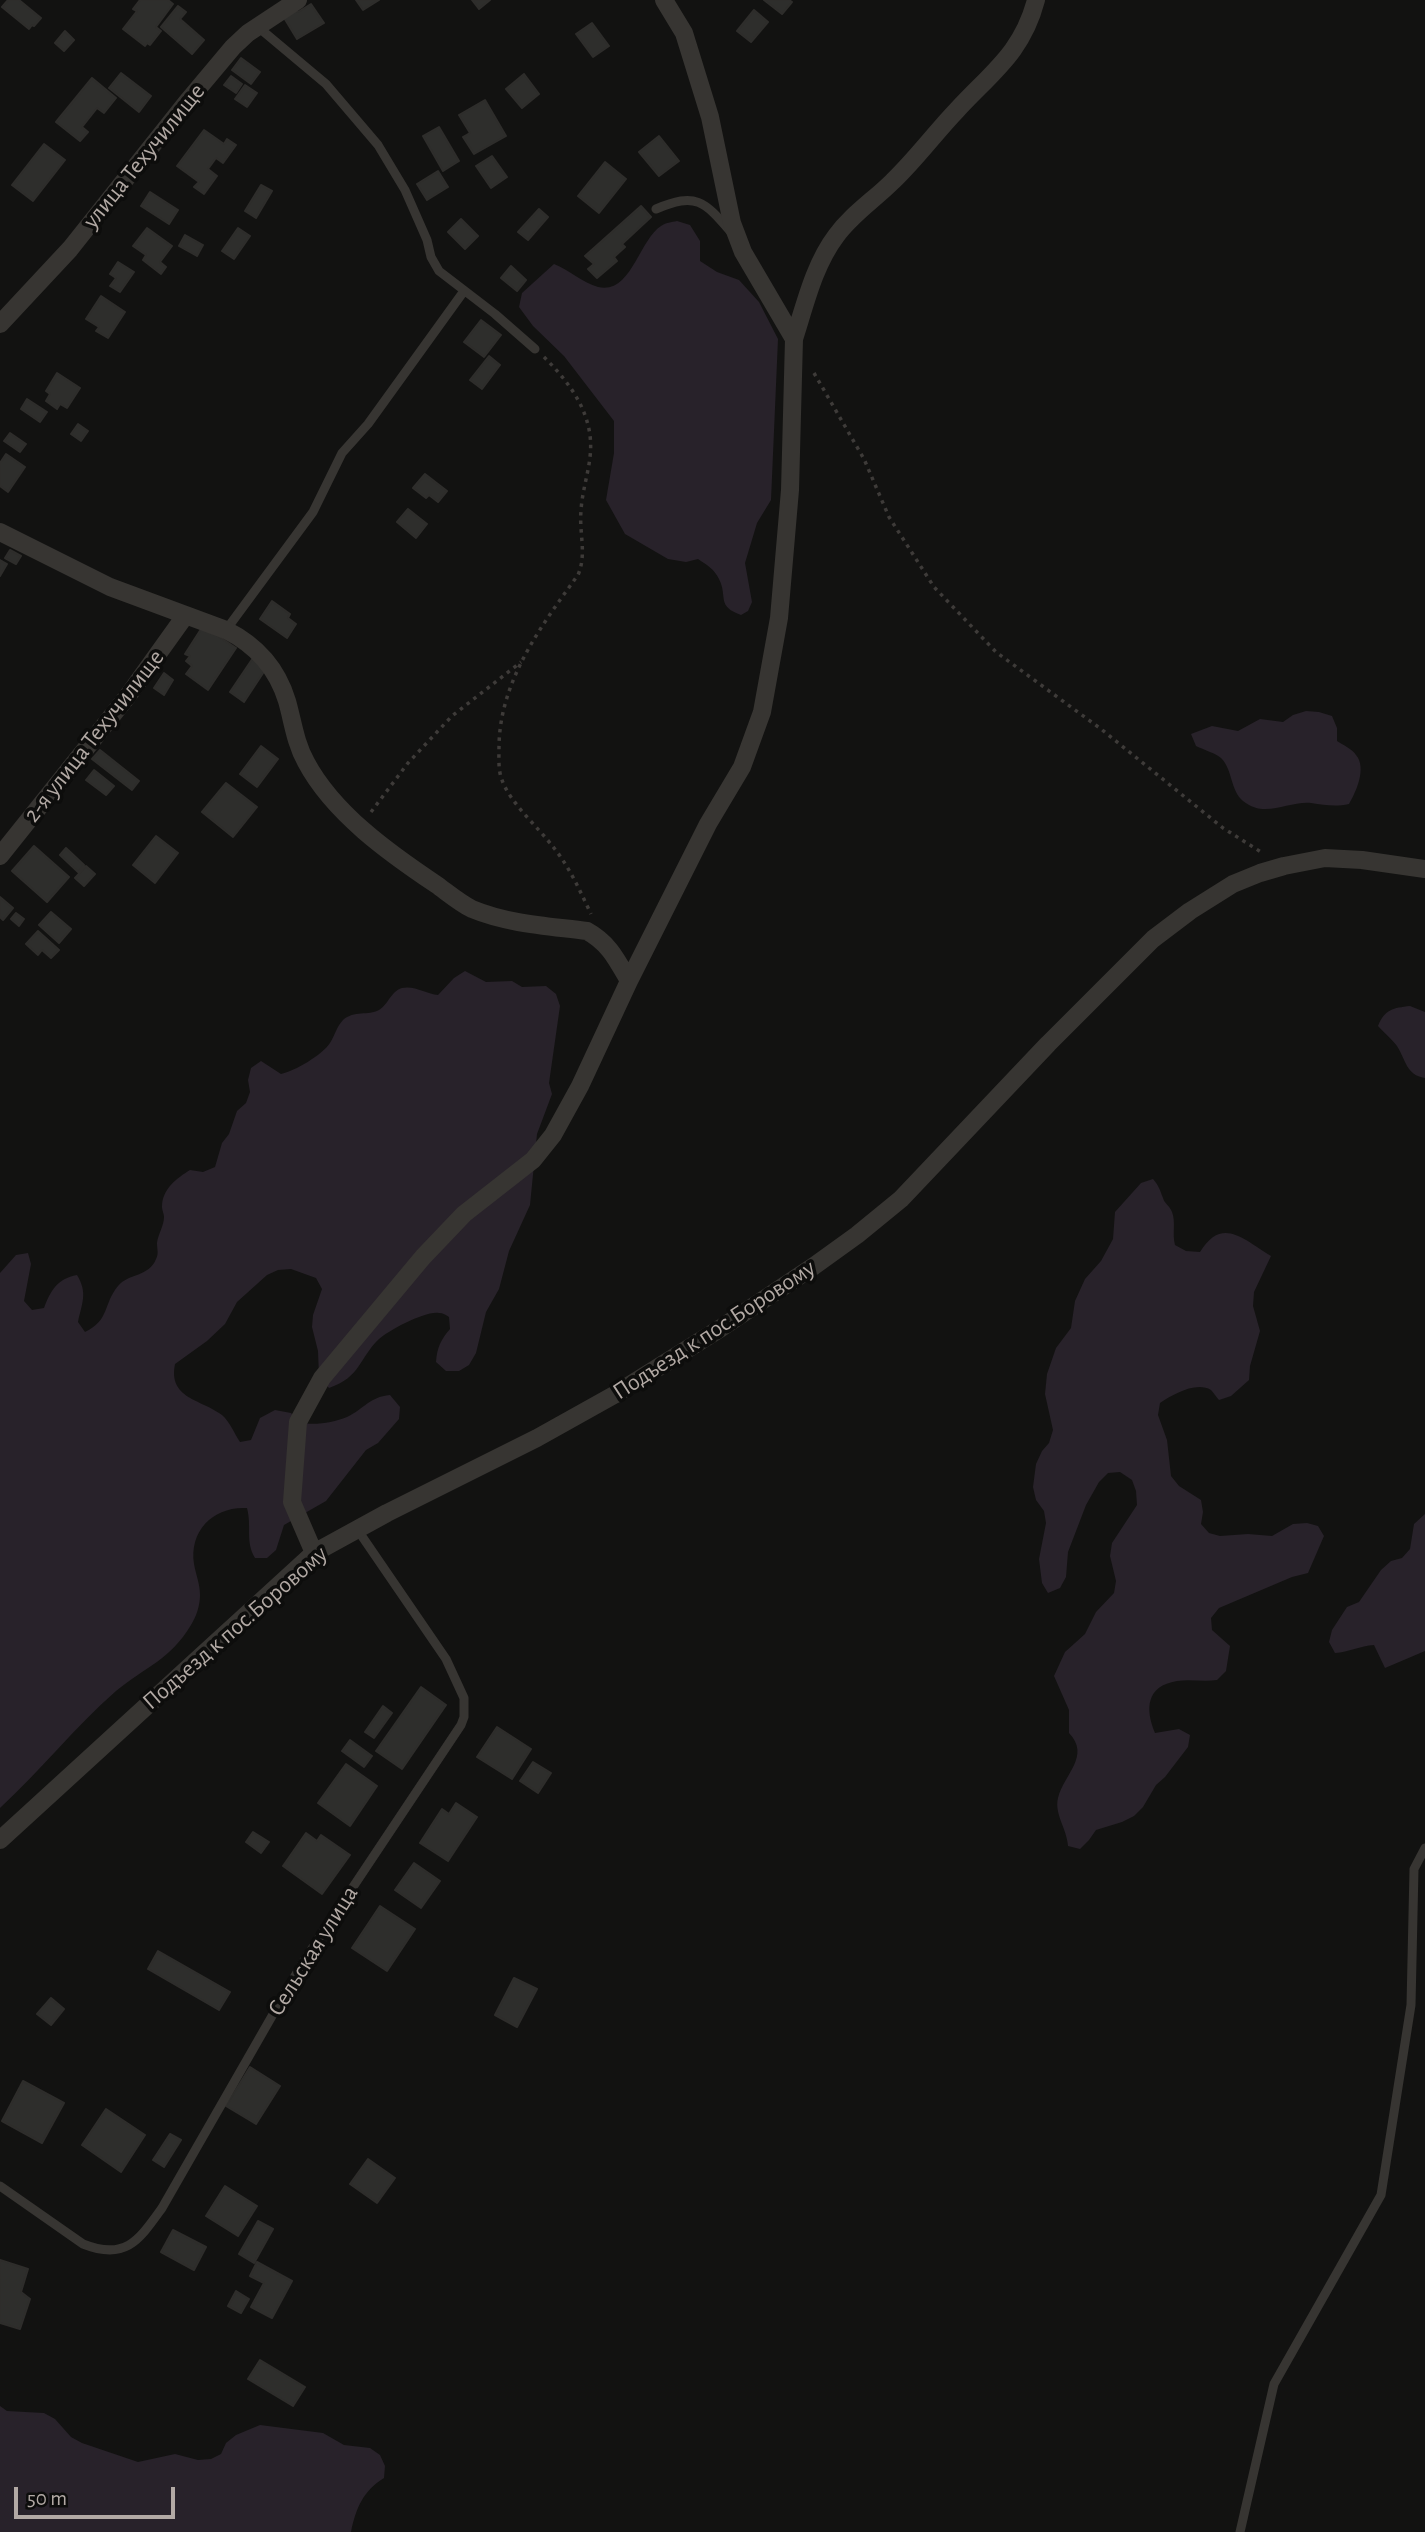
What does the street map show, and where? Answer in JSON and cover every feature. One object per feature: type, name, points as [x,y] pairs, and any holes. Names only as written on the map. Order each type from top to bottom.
[{"type":"street","name":"улица Техучилище","points":[[0,324],[70,249],[233,47],[298,0]]},
{"type":"street","points":[[664,0],[684,33],[710,117],[738,240],[765,292],[794,339]]},
{"type":"street","points":[[314,1553],[292,1502],[298,1422],[322,1378],[423,1257],[464,1214],[533,1160],[553,1135],[580,1086],[708,824],[742,767],[762,712],[775,650],[790,490],[794,339],[824,256],[836,235],[893,181],[1015,51],[1025,33],[1036,0]]},
{"type":"street","points":[[0,532],[110,587],[244,639],[259,651],[270,667],[286,697],[296,743],[324,791],[346,816],[420,874],[470,908],[506,920],[587,931],[596,936],[609,946],[629,981]]},
{"type":"street","name":"2-я улица Техучилище","points":[[0,856],[128,697],[186,616]]},
{"type":"street","name":"Подъезд к пос.Боровому","points":[[0,1840],[314,1553],[537,1438],[614,1395],[814,1266],[901,1199],[1048,1044],[1153,939],[1190,911],[1233,884],[1284,866],[1325,858],[1425,869]]},
{"type":"lane","points":[[258,27],[326,84],[378,145],[405,190],[439,271],[535,349]]},
{"type":"lane","points":[[656,209],[680,200],[698,201],[720,219],[738,240]]},
{"type":"lane","points":[[226,630],[313,512],[342,453],[368,424],[464,291]]},
{"type":"lane","name":"Сельская улица","points":[[0,2186],[83,2244],[97,2249],[117,2250],[140,2238],[162,2208],[303,1962],[461,1725],[464,1698],[446,1659],[357,1529]]},
{"type":"lane","points":[[1240,2532],[1274,2384],[1381,2195],[1411,2005],[1414,1869],[1425,1848]]},
{"type":"path","points":[[794,339],[864,459],[889,517],[934,587],[996,652],[1101,729],[1223,828],[1284,866]]},
{"type":"path","points":[[535,349],[574,391],[590,434],[591,454],[581,508],[583,563],[578,575],[532,642],[509,689],[503,709],[499,741],[502,781],[557,851],[592,914]]},
{"type":"path","points":[[360,827],[431,737],[452,716],[523,661]]},
{"type":"shaded area","points":[[677,221],[690,225],[700,241],[700,261],[717,272],[739,280],[759,302],[778,339],[771,500],[757,523],[745,563],[752,602],[748,611],[741,615],[725,604],[719,579],[704,563],[698,559],[686,562],[668,559],[625,534],[606,500],[614,453],[614,421],[564,356],[533,326],[519,307],[522,293],[554,264],[598,287],[619,283],[634,265],[653,233],[663,225]]},
{"type":"shaded area","points":[[1306,711],[1332,716],[1337,728],[1337,741],[1352,751],[1359,760],[1359,780],[1349,804],[1335,806],[1302,803],[1268,809],[1251,806],[1239,796],[1221,758],[1196,746],[1191,734],[1212,726],[1238,731],[1260,719],[1283,722]]},
{"type":"shaded area","points":[[465,971],[486,982],[512,981],[522,987],[546,986],[556,994],[560,1006],[549,1083],[552,1094],[537,1134],[530,1205],[509,1251],[499,1289],[486,1312],[476,1353],[469,1365],[459,1371],[446,1371],[436,1362],[440,1344],[450,1329],[449,1317],[433,1313],[384,1335],[372,1346],[354,1373],[340,1384],[329,1388],[319,1376],[318,1351],[312,1327],[322,1289],[316,1278],[291,1269],[278,1270],[267,1275],[237,1302],[225,1324],[175,1364],[174,1376],[176,1384],[188,1397],[225,1418],[240,1442],[251,1440],[260,1418],[275,1410],[291,1413],[298,1422],[322,1423],[347,1417],[372,1401],[390,1395],[400,1407],[399,1419],[378,1443],[366,1450],[326,1501],[284,1525],[276,1550],[267,1558],[255,1558],[252,1552],[247,1508],[224,1511],[206,1522],[193,1552],[200,1591],[199,1603],[195,1618],[183,1637],[166,1655],[101,1705],[0,1808],[0,1273],[16,1255],[28,1253],[31,1264],[24,1301],[32,1310],[44,1308],[56,1286],[64,1279],[77,1275],[83,1293],[78,1322],[85,1332],[93,1327],[99,1322],[118,1286],[153,1265],[158,1253],[157,1243],[164,1220],[162,1207],[167,1189],[190,1170],[203,1172],[215,1167],[222,1143],[229,1134],[237,1111],[246,1103],[250,1092],[248,1080],[251,1068],[261,1061],[281,1074],[293,1070],[326,1048],[341,1022],[347,1017],[379,1010],[402,988],[438,995]]},
{"type":"shaded area","points":[[1410,1006],[1425,1012],[1425,1078],[1410,1070],[1397,1046],[1378,1026],[1390,1010]]},
{"type":"shaded area","points":[[1153,1179],[1172,1212],[1175,1245],[1186,1251],[1200,1252],[1208,1241],[1225,1233],[1242,1238],[1271,1256],[1254,1292],[1253,1306],[1260,1331],[1249,1380],[1231,1396],[1219,1400],[1211,1390],[1198,1387],[1184,1390],[1160,1403],[1158,1415],[1167,1440],[1171,1476],[1179,1486],[1201,1500],[1201,1524],[1209,1533],[1220,1536],[1272,1536],[1293,1524],[1307,1523],[1318,1526],[1324,1536],[1308,1573],[1292,1577],[1219,1608],[1211,1618],[1212,1630],[1230,1646],[1226,1671],[1217,1680],[1182,1680],[1167,1684],[1154,1693],[1149,1707],[1155,1733],[1179,1729],[1190,1735],[1188,1747],[1134,1816],[1096,1830],[1080,1849],[1068,1846],[1057,1804],[1061,1789],[1077,1757],[1077,1749],[1069,1733],[1069,1710],[1054,1676],[1065,1652],[1085,1634],[1096,1612],[1114,1593],[1116,1581],[1110,1556],[1112,1543],[1137,1505],[1136,1491],[1132,1480],[1120,1472],[1108,1473],[1099,1482],[1086,1505],[1068,1552],[1066,1577],[1060,1588],[1048,1593],[1042,1583],[1039,1559],[1046,1523],[1044,1511],[1036,1500],[1033,1487],[1036,1464],[1049,1443],[1053,1430],[1045,1394],[1047,1374],[1056,1348],[1071,1328],[1075,1301],[1085,1279],[1101,1261],[1113,1239],[1115,1212],[1141,1183]]},
{"type":"shaded area","points":[[1425,1514],[1425,1651],[1385,1668],[1374,1645],[1335,1653],[1329,1642],[1332,1630],[1347,1607],[1359,1602],[1381,1570],[1391,1561],[1402,1558],[1410,1549],[1414,1524]]},
{"type":"shaded area","points":[[0,2406],[7,2411],[44,2413],[55,2419],[71,2437],[82,2443],[138,2462],[175,2454],[198,2460],[211,2459],[221,2454],[226,2443],[236,2435],[260,2425],[323,2433],[344,2445],[370,2448],[380,2455],[385,2466],[384,2478],[362,2501],[351,2532],[0,2532]]},
{"type":"building","points":[[8,0],[19,0],[41,18],[29,29],[2,7]]},
{"type":"building","points":[[140,0],[168,0],[173,4],[156,27],[161,31],[150,45],[147,43],[145,46],[123,29],[137,11],[133,9]]},
{"type":"building","points":[[356,0],[379,0],[363,10]]},
{"type":"building","points":[[472,0],[490,0],[479,9]]},
{"type":"building","points":[[764,0],[789,0],[792,2],[782,14]]},
{"type":"building","points":[[311,4],[324,23],[297,39],[283,16],[295,9],[298,12]]},
{"type":"building","points":[[178,6],[186,12],[180,19],[204,40],[192,54],[161,27]]},
{"type":"building","points":[[754,10],[768,22],[751,42],[737,31]]},
{"type":"building","points":[[592,23],[609,46],[593,57],[576,34]]},
{"type":"building","points":[[65,31],[74,40],[64,51],[55,43]]},
{"type":"building","points":[[241,58],[260,72],[251,84],[232,70]]},
{"type":"building","points":[[121,73],[151,96],[139,112],[109,88]]},
{"type":"building","points":[[524,74],[539,94],[522,108],[506,89]]},
{"type":"building","points":[[231,76],[242,84],[236,93],[224,85]]},
{"type":"building","points":[[92,78],[116,98],[104,113],[97,108],[82,127],[88,132],[80,141],[56,122]]},
{"type":"building","points":[[245,85],[257,93],[247,107],[235,99]]},
{"type":"building","points":[[485,100],[506,136],[474,154],[463,137],[470,133],[459,115]]},
{"type":"building","points":[[439,127],[459,161],[443,171],[423,136]]},
{"type":"building","points":[[204,130],[224,144],[227,139],[236,145],[223,163],[216,158],[208,169],[217,176],[204,194],[194,187],[199,182],[177,166]]},
{"type":"building","points":[[659,136],[679,161],[659,176],[639,152]]},
{"type":"building","points":[[44,144],[65,160],[33,201],[12,185]]},
{"type":"building","points":[[492,156],[507,177],[491,188],[476,166]]},
{"type":"building","points":[[605,162],[626,179],[599,213],[578,196]]},
{"type":"building","points":[[438,171],[448,187],[427,200],[417,184]]},
{"type":"building","points":[[261,185],[272,191],[256,218],[245,211]]},
{"type":"building","points":[[150,192],[178,210],[169,224],[141,206]]},
{"type":"building","points":[[641,206],[651,217],[622,244],[625,247],[614,257],[617,261],[597,278],[588,269],[594,264],[585,256]]},
{"type":"building","points":[[539,209],[548,217],[528,240],[518,232]]},
{"type":"building","points":[[461,219],[478,236],[465,249],[448,232]]},
{"type":"building","points":[[147,228],[172,246],[160,262],[166,267],[161,274],[143,260],[146,255],[133,246]]},
{"type":"building","points":[[238,228],[250,236],[234,259],[222,251]]},
{"type":"building","points":[[185,235],[203,245],[197,256],[179,246]]},
{"type":"building","points":[[118,262],[134,272],[120,292],[110,286],[116,278],[110,274]]},
{"type":"building","points":[[511,266],[526,280],[517,291],[501,278]]},
{"type":"building","points":[[101,296],[125,312],[108,338],[96,331],[99,327],[86,319]]},
{"type":"building","points":[[481,320],[501,335],[484,357],[464,342]]},
{"type":"building","points":[[489,356],[500,365],[482,389],[470,380]]},
{"type":"building","points":[[57,373],[80,388],[67,408],[60,404],[57,409],[46,401],[50,394],[46,391]]},
{"type":"building","points":[[27,399],[47,412],[40,422],[21,409]]},
{"type":"building","points":[[78,424],[88,431],[81,441],[71,434]]},
{"type":"building","points":[[10,433],[26,444],[20,452],[4,441]]},
{"type":"building","points":[[6,454],[25,467],[8,492],[0,486],[0,463]]},
{"type":"building","points":[[425,474],[447,491],[438,502],[429,495],[426,498],[413,488]]},
{"type":"building","points":[[408,509],[427,524],[416,538],[397,522]]},
{"type":"building","points":[[10,550],[21,556],[16,564],[5,558]]},
{"type":"building","points":[[0,560],[7,564],[0,576]]},
{"type":"building","points":[[272,601],[290,614],[288,618],[296,624],[287,638],[260,619]]},
{"type":"building","points":[[203,626],[236,648],[208,690],[186,674],[192,666],[186,661],[190,656],[185,654]]},
{"type":"building","points":[[253,658],[267,667],[244,702],[230,692]]},
{"type":"building","points":[[164,673],[173,680],[164,695],[154,688]]},
{"type":"building","points":[[261,746],[278,759],[257,787],[240,774]]},
{"type":"building","points":[[100,750],[139,781],[132,790],[92,759]]},
{"type":"building","points":[[94,770],[114,786],[106,795],[86,780]]},
{"type":"building","points":[[226,783],[257,807],[233,837],[202,812]]},
{"type":"building","points":[[156,836],[178,853],[155,883],[133,865]]},
{"type":"building","points":[[34,846],[69,877],[47,902],[12,871]]},
{"type":"building","points":[[66,848],[84,865],[78,872],[60,855]]},
{"type":"building","points":[[86,866],[95,874],[84,886],[75,878]]},
{"type":"building","points":[[0,897],[13,908],[3,920],[0,917]]},
{"type":"building","points":[[51,912],[71,929],[59,943],[39,925]]},
{"type":"building","points":[[16,913],[24,919],[19,926],[11,919]]},
{"type":"building","points":[[38,931],[59,950],[51,958],[42,950],[38,955],[26,944]]},
{"type":"building","points":[[421,1687],[446,1705],[402,1769],[376,1751]]},
{"type":"building","points":[[383,1706],[392,1713],[374,1738],[365,1732]]},
{"type":"building","points":[[497,1727],[531,1749],[512,1779],[477,1757]]},
{"type":"building","points":[[350,1740],[372,1756],[364,1767],[342,1751]]},
{"type":"building","points":[[533,1762],[551,1773],[538,1793],[520,1781]]},
{"type":"building","points":[[346,1764],[377,1786],[350,1826],[318,1803]]},
{"type":"building","points":[[456,1803],[477,1817],[448,1861],[420,1843],[442,1809],[449,1814]]},
{"type":"building","points":[[253,1832],[269,1842],[261,1853],[246,1842]]},
{"type":"building","points":[[306,1833],[317,1841],[321,1835],[350,1855],[322,1894],[283,1866]]},
{"type":"building","points":[[414,1863],[440,1881],[421,1908],[395,1890]]},
{"type":"building","points":[[380,1906],[415,1929],[387,1971],[352,1948]]},
{"type":"building","points":[[158,1951],[230,1992],[219,2010],[148,1969]]},
{"type":"building","points":[[514,1978],[537,1989],[517,2027],[495,2015]]},
{"type":"building","points":[[51,1998],[64,2009],[51,2025],[37,2014]]},
{"type":"building","points":[[250,2067],[280,2086],[256,2124],[226,2106]]},
{"type":"building","points":[[23,2081],[64,2103],[42,2143],[2,2121]]},
{"type":"building","points":[[106,2109],[145,2135],[121,2172],[82,2145]]},
{"type":"building","points":[[170,2134],[181,2140],[164,2167],[153,2160]]},
{"type":"building","points":[[368,2159],[395,2178],[377,2203],[350,2184]]},
{"type":"building","points":[[225,2186],[257,2206],[238,2236],[206,2216]]},
{"type":"building","points":[[258,2221],[273,2229],[254,2263],[239,2254]]},
{"type":"building","points":[[173,2230],[206,2247],[194,2270],[161,2252]]},
{"type":"building","points":[[0,2260],[28,2269],[21,2292],[30,2299],[20,2329],[0,2323]]},
{"type":"building","points":[[257,2262],[292,2281],[272,2318],[251,2307],[264,2283],[250,2276]]},
{"type":"building","points":[[236,2291],[249,2299],[241,2313],[228,2306]]},
{"type":"building","points":[[260,2360],[305,2387],[293,2406],[248,2379]]}]
